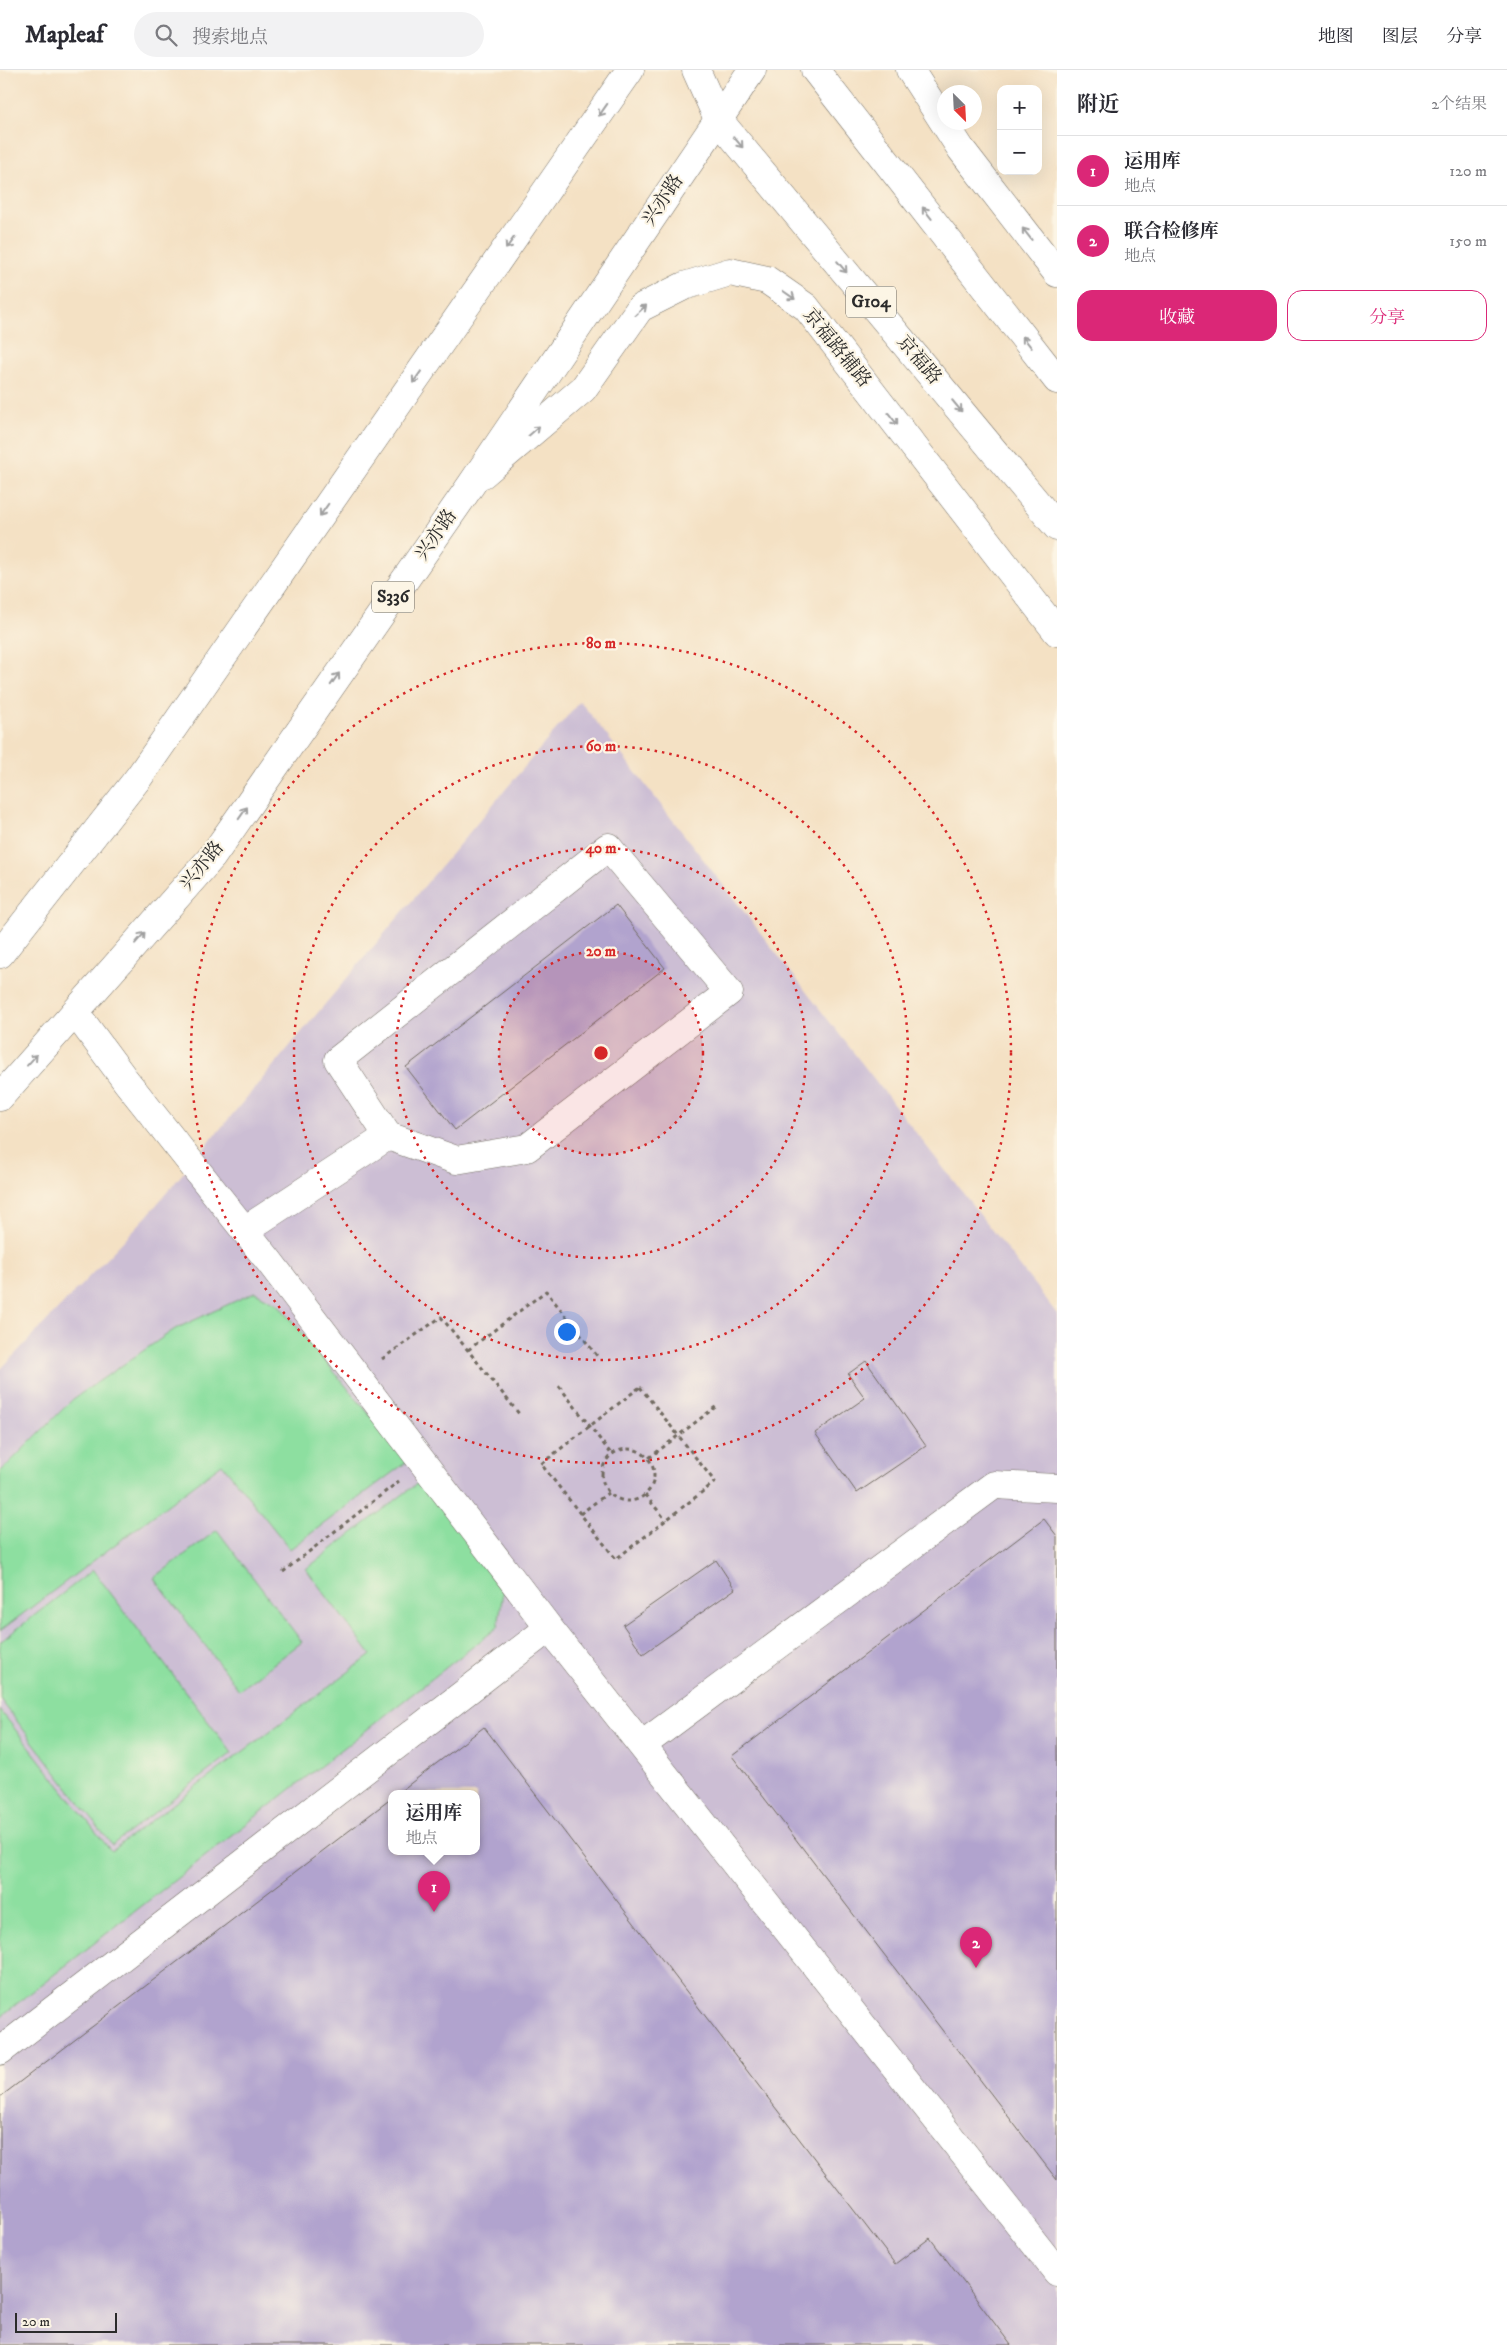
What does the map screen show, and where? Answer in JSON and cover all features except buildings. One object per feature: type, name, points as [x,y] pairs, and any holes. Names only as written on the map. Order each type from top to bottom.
[{"type":"main road","points":[[0,954],[139,777],[630,70]]},
{"type":"main road","name":"京福路","points":[[696,70],[718,119],[1057,526]]},
{"type":"main road","name":"兴亦路","points":[[0,1097],[212,857],[471,485],[752,70]]},
{"type":"main road","points":[[815,70],[1057,380]]},
{"type":"main road","points":[[910,70],[961,149],[1057,273]]},
{"type":"main road","name":"京福路辅路","points":[[471,485],[583,389],[640,308],[684,286],[730,272],[767,280],[806,307],[1057,632]]},
{"type":"main road","points":[[608,847],[729,992],[527,1148],[456,1160],[388,1136],[338,1060],[608,847]]},
{"type":"main road","points":[[75,1012],[126,1081],[245,1230],[549,1628],[1057,2272]]},
{"type":"main road","points":[[245,1230],[388,1136]]},
{"type":"main road","points":[[642,1746],[994,1485],[1057,1488]]},
{"type":"main road","points":[[0,2051],[549,1628]]},
{"type":"path","points":[[468,1350],[546,1291],[598,1357]]},
{"type":"path","points":[[357,1376],[441,1316],[520,1415]]},
{"type":"path","points":[[559,1386],[612,1455]]},
{"type":"path","points":[[640,1387],[715,1482],[616,1559],[541,1464],[590,1426],[640,1387]]},
{"type":"path","points":[[649,1458],[718,1405]]},
{"type":"path","points":[[628,1449],[639,1451],[649,1458],[654,1469],[655,1480],[650,1491],[641,1499],[629,1502],[618,1500],[608,1493],[603,1482],[602,1470],[607,1459],[628,1449]]},
{"type":"path","points":[[283,1572],[423,1462]]},
{"type":"path","points":[[580,1514],[608,1493]]},
{"type":"path","points":[[645,1495],[666,1520]]},
{"type":"shaded area","points":[[580,701],[1057,1314],[1057,2345],[0,2345],[0,1370],[147,1216]]},
{"type":"green space","points":[[255,1292],[278,1304],[408,1461],[290,1549],[222,1464],[0,1631],[0,1472],[73,1399],[175,1329]]},
{"type":"green space","points":[[423,1479],[503,1591],[498,1627],[0,2017],[0,1710],[111,1851],[371,1655],[306,1569]]},
{"type":"green space","points":[[217,1530],[302,1642],[239,1690],[154,1578]]},
{"type":"green space","points":[[93,1570],[232,1753],[112,1845],[0,1699],[0,1642]]},
{"type":"place","name":"运用库","points":[[434,1912]]},
{"type":"place","name":"联合检修库","points":[[976,1968]]}]
